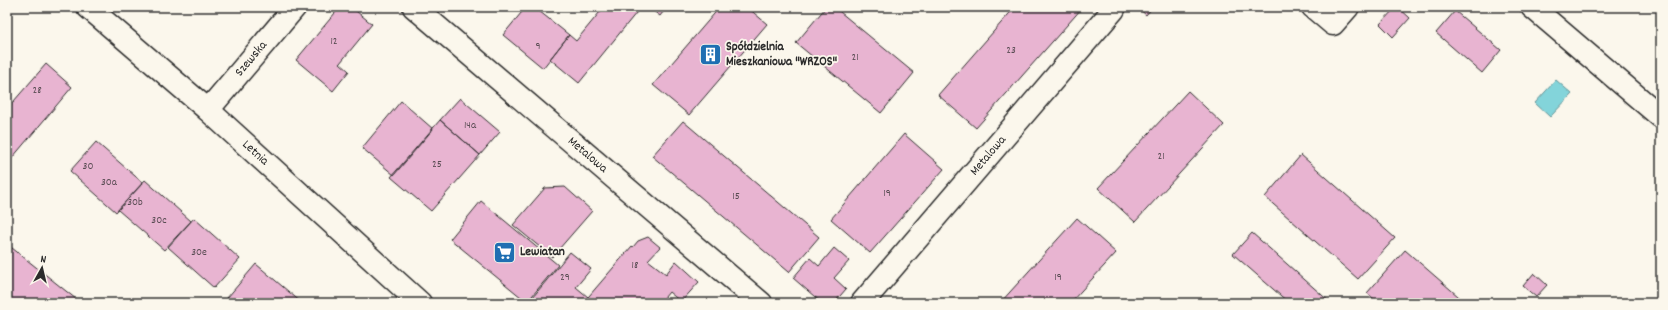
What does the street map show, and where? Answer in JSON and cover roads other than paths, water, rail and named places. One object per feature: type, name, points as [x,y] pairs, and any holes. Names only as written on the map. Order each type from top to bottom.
[{"type":"street","name":"Letnia","points":[[88,7],[208,110],[420,303]]},
{"type":"street","name":"Szewska","points":[[208,110],[295,7]]},
{"type":"street","name":"Metalowa","points":[[414,7],[761,303]]},
{"type":"street","points":[[1313,7],[1333,24],[1348,7]]},
{"type":"street","points":[[1532,7],[1661,117]]},
{"type":"street","name":"Metalowa","points":[[862,303],[1114,9]]},
{"type":"water","points":[[1556,80],[1572,94],[1550,117],[1535,103]]},
{"type":"place","name":"Spółdzielnia Mieszkaniowa \"WRZOS\"","points":[[710,54]]},
{"type":"place","name":"Lewiatan","points":[[504,252]]}]
